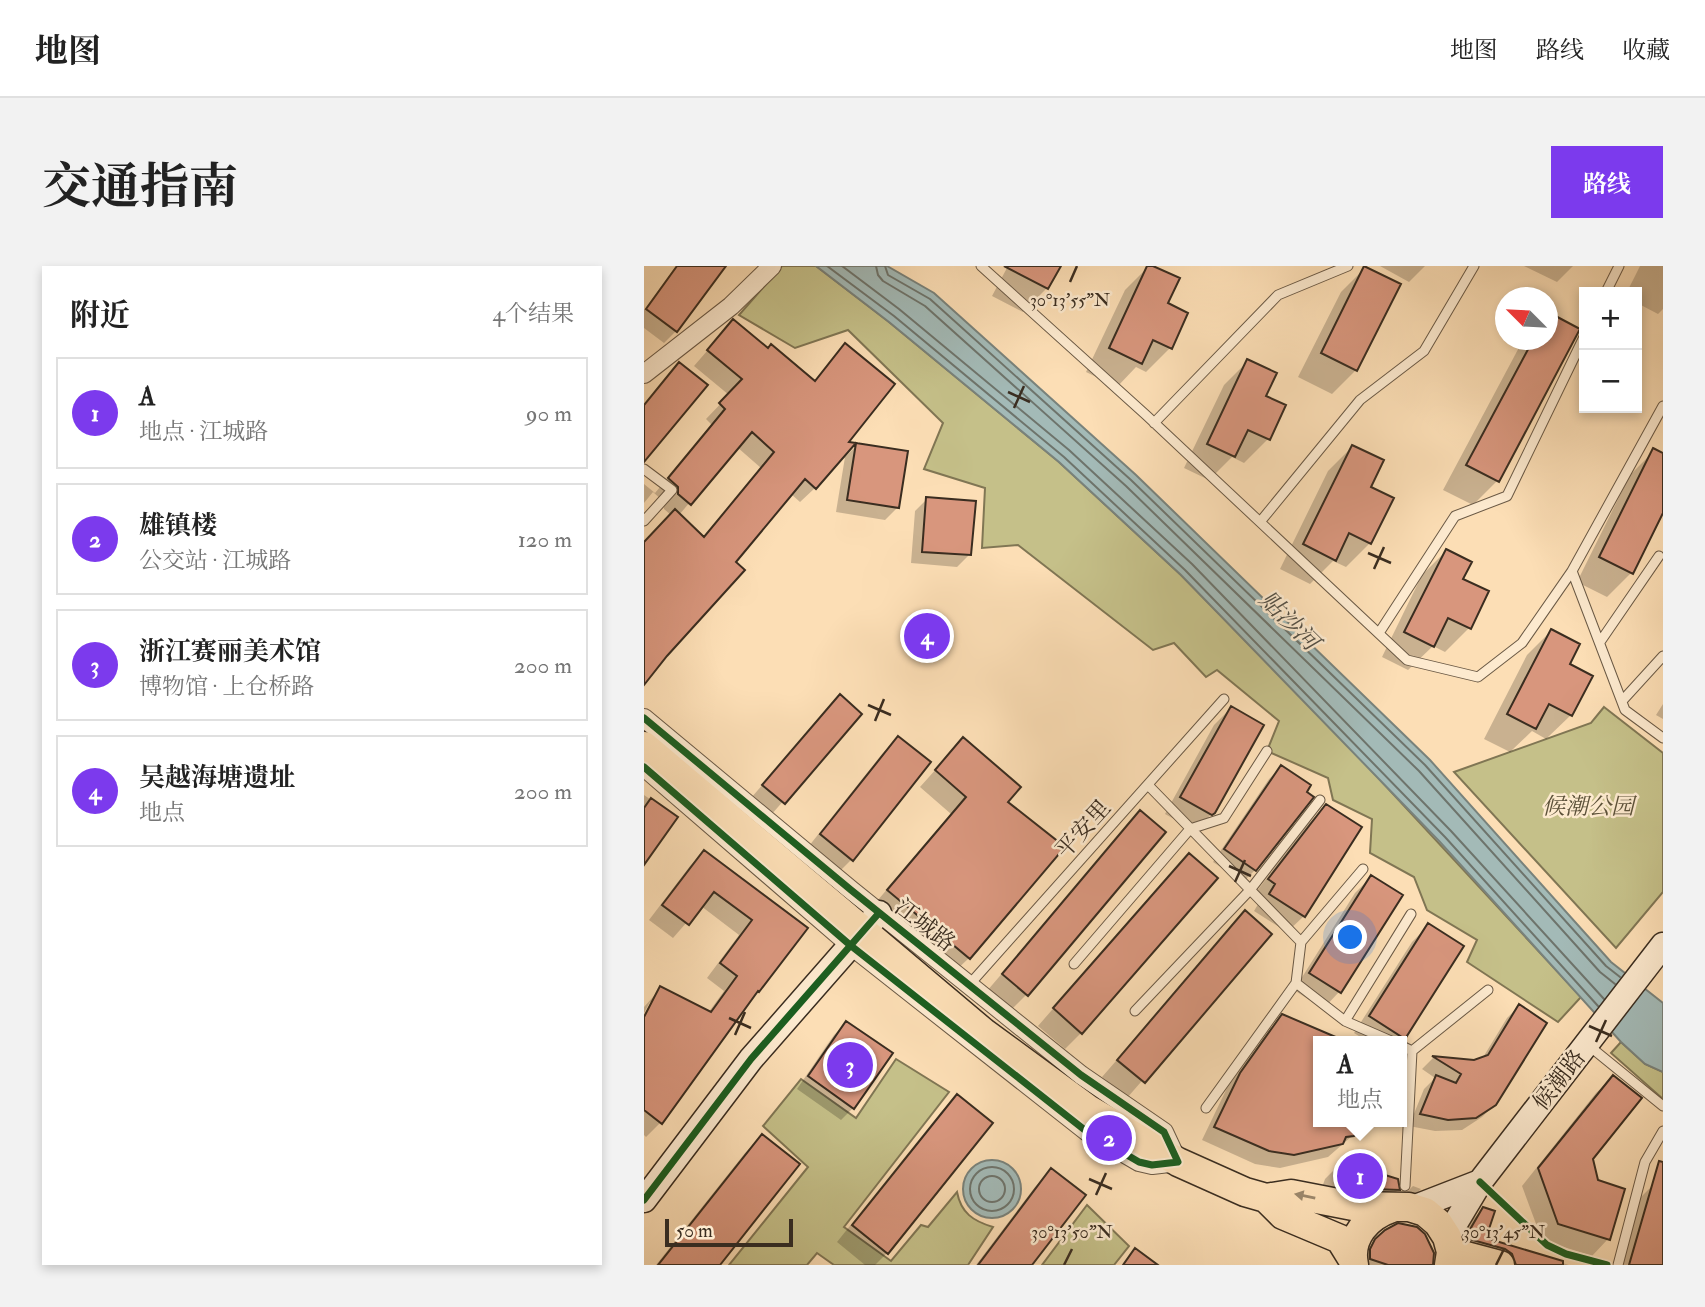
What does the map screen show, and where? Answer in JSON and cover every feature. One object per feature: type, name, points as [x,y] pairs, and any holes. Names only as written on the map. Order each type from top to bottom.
[{"type":"main road","name":"江城路","points":[[644,746],[983,1032],[1088,1110],[1178,1163],[1224,1185],[1266,1198],[1292,1194],[1353,1206],[1404,1201]]},
{"type":"main road","name":"江城路","points":[[1266,1198],[1283,1215],[1340,1239],[1354,1262]]},
{"type":"main road","name":"江城路","points":[[1354,1262],[1354,1246],[1367,1221],[1379,1212],[1404,1201]]},
{"type":"main road","points":[[1404,1201],[1425,1212],[1438,1223],[1449,1251],[1500,1265]]},
{"type":"street","points":[[644,374],[731,306],[772,266]]},
{"type":"street","name":"江城路","points":[[644,718],[864,929]]},
{"type":"street","name":"江城路","points":[[644,767],[864,929],[969,985],[1081,1075],[1164,1132],[1178,1163]]},
{"type":"street","points":[[644,1200],[751,1059],[864,929]]},
{"type":"street","name":"候潮路","points":[[1449,1251],[1480,1182],[1663,945]]},
{"type":"street","points":[[1404,1201],[1480,1182]]},
{"type":"lane","points":[[1154,423],[1278,295],[1348,266]]},
{"type":"lane","points":[[1260,522],[1360,400],[1423,351],[1474,266]]},
{"type":"lane","points":[[1608,287],[1619,266]]},
{"type":"lane","points":[[987,268],[1407,660],[1478,677],[1521,643],[1572,570],[1663,407]]},
{"type":"lane","points":[[1379,633],[1455,516],[1507,496],[1579,347]]},
{"type":"lane","points":[[644,469],[672,490],[644,520]]},
{"type":"lane","points":[[1600,642],[1662,554]]},
{"type":"lane","points":[[1572,570],[1625,710],[1663,738]]},
{"type":"lane","points":[[1622,701],[1663,656]]},
{"type":"lane","name":"平安里","points":[[969,985],[1224,699]]},
{"type":"lane","points":[[1074,964],[1190,829],[1224,818],[1267,751]]},
{"type":"lane","points":[[1148,785],[1301,942]]},
{"type":"lane","points":[[1135,1012],[1250,890],[1320,800]]},
{"type":"lane","points":[[1206,1108],[1296,983],[1301,942],[1363,870]]},
{"type":"lane","points":[[1345,1021],[1411,914]]},
{"type":"lane","points":[[1296,983],[1345,1021],[1380,1036]]},
{"type":"lane","points":[[1404,1201],[1412,1051],[1488,990]]},
{"type":"lane","points":[[1593,1037],[1663,1106]]},
{"type":"lane","points":[[1407,1048],[1412,1051]]},
{"type":"lane","points":[[1618,1265],[1645,1162],[1663,1130]]},
{"type":"green space","points":[[782,266],[816,266],[889,322],[1059,462],[1181,575],[1344,741],[1581,997],[1558,1022],[1467,962],[1477,940],[1427,910],[1414,877],[1370,853],[1372,819],[1333,800],[1328,778],[1267,751],[1279,721],[1217,670],[1206,677],[1174,643],[1153,650],[1018,545],[982,548],[985,488],[924,469],[943,423],[848,330],[795,348],[739,315]]},
{"type":"green space","name":"候潮公园","points":[[1604,707],[1663,753],[1663,892],[1616,948],[1454,772],[1591,723]]},
{"type":"green space","points":[[1621,1042],[1645,1064],[1663,1072],[1663,1099],[1611,1053]]},
{"type":"green space","points":[[896,1059],[949,1092],[844,1227],[891,1261],[921,1225],[928,1227],[957,1192],[969,1215],[993,1227],[968,1265],[834,1265],[817,1253],[807,1265],[729,1265],[808,1167],[763,1126],[801,1079],[856,1118]]},
{"type":"green space","points":[[1087,1205],[1129,1246],[1114,1265],[1042,1265]]},
{"type":"water","points":[[816,266],[887,266],[934,293],[1136,475],[1430,760],[1611,962],[1663,1003],[1663,1072],[1645,1064],[1621,1042],[1440,842],[1181,575],[1059,462],[889,322]]},
{"type":"water","points":[[992,1160],[1003,1162],[1016,1173],[1021,1189],[1019,1200],[1008,1213],[992,1218],[981,1216],[968,1205],[963,1189],[965,1178],[976,1165]]},
{"type":"building","points":[[677,266],[726,266],[677,332],[646,309]]},
{"type":"building","points":[[1004,266],[1061,266],[1048,289]]},
{"type":"building","points":[[1147,266],[1180,278],[1168,303],[1188,313],[1172,349],[1153,340],[1142,364],[1109,348]]},
{"type":"building","points":[[1364,266],[1401,284],[1357,371],[1321,353]]},
{"type":"building","points":[[1558,317],[1579,328],[1499,482],[1466,465],[1528,350],[1558,350]]},
{"type":"building","points":[[733,319],[768,348],[771,344],[815,381],[845,343],[895,384],[849,442],[856,443],[816,489],[805,479],[736,562],[745,570],[644,685],[644,542],[675,509],[704,537],[774,452],[752,432],[691,505],[678,494],[678,487],[668,478],[725,409],[719,403],[742,379],[707,350]]},
{"type":"building","points":[[1247,359],[1277,373],[1266,396],[1286,405],[1270,440],[1248,430],[1235,457],[1207,444]]},
{"type":"building","points":[[679,362],[708,385],[644,462],[644,405]]},
{"type":"building","points":[[856,443],[908,451],[899,508],[847,500]]},
{"type":"building","points":[[1352,445],[1384,460],[1371,487],[1394,498],[1371,544],[1349,533],[1336,561],[1303,544]]},
{"type":"building","points":[[1653,448],[1663,453],[1663,513],[1633,574],[1599,557]]},
{"type":"building","points":[[926,497],[976,501],[971,555],[922,552]]},
{"type":"building","points":[[1446,549],[1472,562],[1463,579],[1489,591],[1471,629],[1448,618],[1434,647],[1404,632]]},
{"type":"building","points":[[1551,629],[1580,644],[1570,664],[1593,676],[1572,716],[1549,704],[1536,729],[1507,714]]},
{"type":"building","points":[[840,694],[862,714],[785,804],[762,785]]},
{"type":"building","points":[[1231,706],[1264,725],[1212,815],[1180,797]]},
{"type":"building","points":[[898,736],[931,762],[853,861],[820,834]]},
{"type":"building","points":[[963,737],[1021,787],[1008,802],[1065,847],[970,959],[887,890],[966,797],[935,770]]},
{"type":"building","points":[[1281,765],[1311,785],[1307,792],[1314,797],[1256,871],[1224,849]]},
{"type":"building","points":[[651,798],[678,817],[644,865],[644,808]]},
{"type":"building","points":[[1326,804],[1362,827],[1305,917],[1269,894],[1275,884],[1268,879]]},
{"type":"building","points":[[1140,810],[1166,832],[1028,996],[1002,974]]},
{"type":"building","points":[[704,850],[808,928],[758,991],[662,1124],[644,1110],[644,1017],[660,986],[711,1012],[737,976],[720,963],[752,920],[714,892],[689,925],[662,905]]},
{"type":"building","points":[[1189,853],[1218,878],[1082,1034],[1053,1008]]},
{"type":"building","points":[[1371,875],[1403,895],[1341,993],[1309,973]]},
{"type":"building","points":[[1245,910],[1272,934],[1145,1083],[1117,1060]]},
{"type":"building","points":[[1428,923],[1464,946],[1407,1036],[1400,1036],[1369,1016]]},
{"type":"building","points":[[1519,1004],[1547,1023],[1496,1105],[1476,1118],[1448,1120],[1420,1114],[1436,1075],[1456,1083],[1461,1074],[1432,1056],[1474,1060],[1488,1055]]},
{"type":"building","points":[[1282,1014],[1333,1036],[1313,1036],[1313,1127],[1364,1127],[1354,1136],[1346,1137],[1343,1144],[1294,1155],[1269,1151],[1214,1127],[1240,1073]]},
{"type":"building","points":[[846,1021],[893,1053],[854,1109],[808,1076]]},
{"type":"building","points":[[1613,1075],[1642,1098],[1593,1159],[1598,1180],[1625,1189],[1610,1240],[1558,1224],[1538,1168]]},
{"type":"building","points":[[957,1094],[993,1123],[888,1254],[852,1225]]},
{"type":"building","points":[[762,1134],[800,1164],[720,1265],[658,1265]]},
{"type":"building","points":[[1340,1161],[1398,1179],[1400,1190],[1346,1188],[1348,1181],[1335,1177]]},
{"type":"building","points":[[1659,1161],[1663,1162],[1663,1265],[1629,1265]]},
{"type":"building","points":[[1051,1168],[1086,1195],[1032,1265],[978,1265]]},
{"type":"building","points":[[1483,1207],[1495,1211],[1486,1238],[1563,1261],[1563,1265],[1516,1265],[1512,1254],[1505,1249],[1465,1238]]},
{"type":"building","points":[[1398,1223],[1417,1227],[1425,1234],[1434,1253],[1433,1265],[1388,1265],[1370,1259],[1370,1249],[1375,1239]]},
{"type":"building","points":[[1135,1248],[1158,1265],[1123,1265]]},
{"type":"cycle path","points":[[644,718],[851,890],[1081,1075],[1164,1132],[1178,1162],[1152,1165],[1139,1162],[1086,1131],[850,945],[644,767]]},
{"type":"cycle path","points":[[644,1200],[751,1059],[879,913]]},
{"type":"cycle path","points":[[1480,1182],[1547,1245],[1566,1254],[1607,1265]]},
{"type":"place","name":"吴越海塘遗址","points":[[927,636]]},
{"type":"place","name":"浙江赛丽美术馆","points":[[850,1065]]},
{"type":"place","name":"雄镇楼","points":[[1109,1138]]},
{"type":"place","name":"A","points":[[1360,1176]]},
{"type":"water label","name":"贴沙河","points":[[1289,621]]}]
